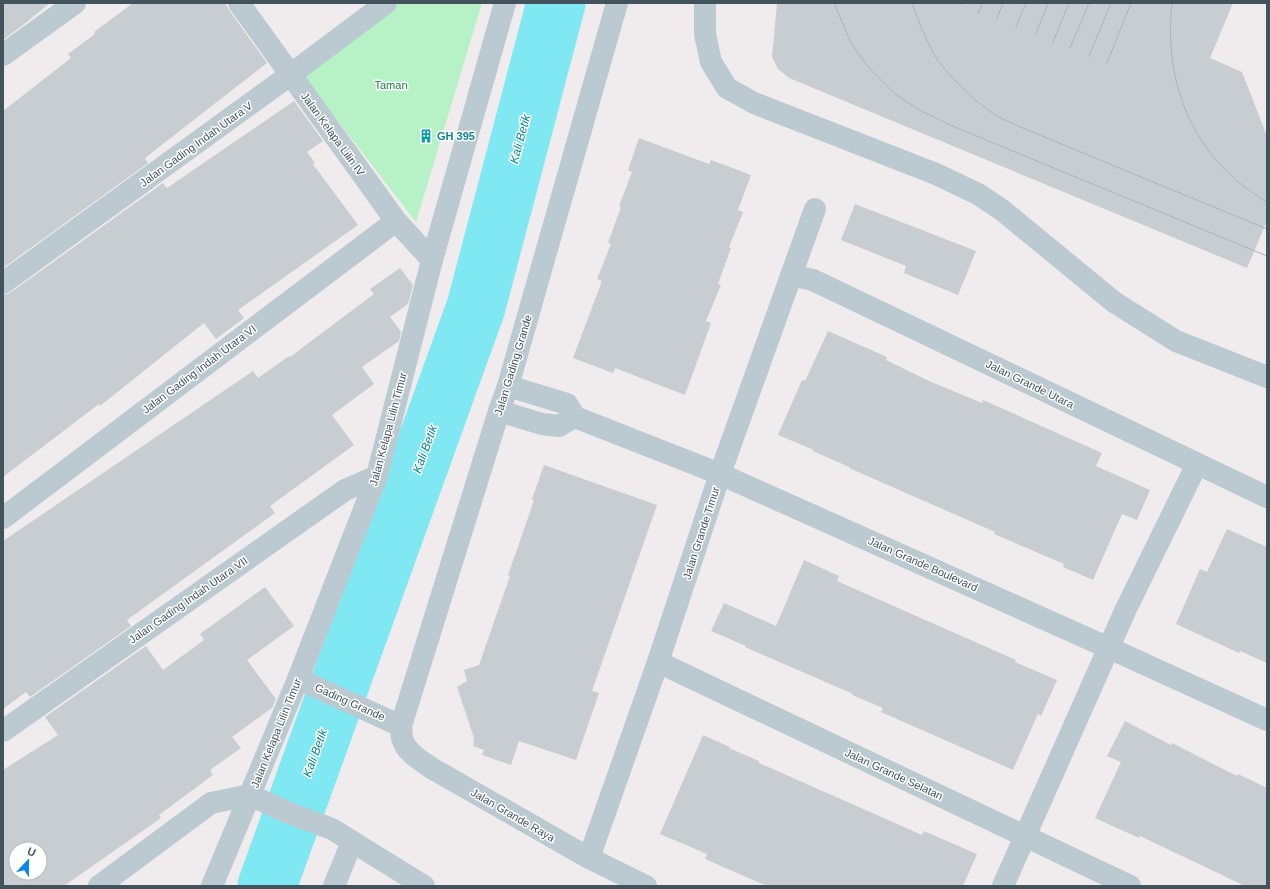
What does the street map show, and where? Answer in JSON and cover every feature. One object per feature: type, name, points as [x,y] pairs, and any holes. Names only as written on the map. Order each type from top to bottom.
[{"type":"street","points":[[3,55],[74,3]]},
{"type":"street","name":"Jalan Kelapa Lilin IV","points":[[239,3],[290,76],[396,221],[432,260]]},
{"type":"street","name":"Jalan Gading Indah Utara V","points":[[3,283],[290,76],[386,3]]},
{"type":"street","name":"Jalan Kelapa Lilin Timur","points":[[212,886],[254,785],[301,688],[377,476],[432,260],[505,3]]},
{"type":"street","name":"Jalan Gading Grande","points":[[396,723],[508,386],[617,3]]},
{"type":"street","points":[[705,3],[705,34],[711,62],[727,88],[754,103],[936,174],[978,194],[1002,210],[1120,306],[1176,341],[1267,377]]},
{"type":"street","name":"Jalan Grande Timur","points":[[589,858],[658,662],[720,474],[815,210]]},
{"type":"street","name":"Jalan Gading Indah Utara VI","points":[[3,518],[396,221]]},
{"type":"street","name":"Jalan Grande Utara","points":[[792,275],[814,280],[1267,497]]},
{"type":"street","name":"Jalan Grande Boulevard","points":[[508,386],[567,404],[575,417],[720,474],[1267,720]]},
{"type":"street","points":[[499,411],[542,424],[559,426],[575,417]]},
{"type":"street","points":[[1003,886],[1125,611],[1196,464]]},
{"type":"street","name":"Jalan Gading Indah Utara VII","points":[[3,731],[345,490],[377,476]]},
{"type":"street","name":"Jalan Grande Selatan","points":[[658,662],[1130,886]]},
{"type":"street","name":"Gading Grande","points":[[301,688],[396,723]]},
{"type":"street","name":"Jalan Grande Raya","points":[[396,723],[407,749],[433,769],[589,858],[646,886]]},
{"type":"street","points":[[99,886],[212,803],[254,785],[284,811],[324,825],[424,886]]},
{"type":"street","points":[[334,886],[352,842]]},
{"type":"green space","name":"Taman","points":[[398,3],[482,3],[416,222],[300,72]]},
{"type":"building","points":[[3,3],[50,3],[3,40]]},
{"type":"building","points":[[133,3],[225,3],[267,63],[145,158],[148,163],[3,268],[3,111],[71,58],[68,54],[95,34],[94,32]]},
{"type":"building","points":[[777,3],[1233,3],[1210,58],[1242,72],[1267,136],[1267,221],[1247,268],[789,78],[778,69],[772,57]]},
{"type":"building","points":[[294,101],[323,141],[307,152],[315,163],[313,164],[358,225],[238,310],[244,318],[216,339],[204,323],[100,406],[99,404],[3,477],[3,295],[10,293],[163,183],[167,188]]},
{"type":"building","points":[[639,138],[709,164],[711,160],[751,175],[738,210],[743,212],[729,247],[731,248],[718,284],[721,285],[706,321],[711,323],[685,395],[615,368],[613,373],[573,358],[602,281],[597,279],[611,244],[608,243],[621,207],[619,206],[632,172],[628,170]]},
{"type":"building","points":[[855,204],[976,251],[958,295],[904,273],[906,266],[841,240]]},
{"type":"building","points":[[400,268],[413,285],[408,304],[390,317],[401,332],[399,341],[362,367],[374,384],[332,415],[354,445],[270,506],[275,513],[127,620],[131,626],[30,697],[26,692],[3,709],[3,541],[253,371],[258,378],[289,356],[290,357],[374,294],[370,289]]},
{"type":"building","points":[[828,331],[887,357],[886,360],[929,381],[982,403],[983,400],[1102,453],[1096,466],[1150,490],[1137,520],[1122,514],[1093,580],[1063,567],[1064,564],[994,534],[995,532],[778,435],[802,380],[805,381]]},
{"type":"building","points":[[544,465],[657,505],[592,691],[599,693],[576,760],[519,741],[511,765],[482,755],[484,750],[473,746],[474,738],[457,687],[467,681],[464,670],[479,665],[510,576],[508,575],[534,500],[532,499]]},
{"type":"building","points":[[1227,529],[1267,547],[1267,663],[1240,651],[1239,653],[1176,624],[1200,569],[1207,572]]},
{"type":"building","points":[[804,560],[839,576],[837,581],[1016,660],[1015,662],[1057,680],[1041,716],[1038,714],[1013,770],[881,712],[883,708],[711,631],[724,603],[776,626]]},
{"type":"building","points":[[265,587],[294,626],[247,660],[276,699],[272,708],[232,737],[241,748],[210,770],[213,775],[159,815],[161,818],[64,886],[3,886],[3,770],[58,735],[45,717],[146,646],[163,670],[204,640],[200,634]]},
{"type":"building","points":[[1125,721],[1171,745],[1172,743],[1237,776],[1238,774],[1267,788],[1267,886],[1245,886],[1140,836],[1139,838],[1095,818],[1121,762],[1107,756]]},
{"type":"building","points":[[703,735],[759,761],[759,763],[922,835],[924,831],[977,854],[963,886],[767,886],[705,859],[707,854],[660,834]]},
{"type":"waterway","name":"Kali Betik","points":[[267,886],[476,307],[556,3]]},
{"type":"tram line","points":[[834,3],[851,43],[869,68],[895,94],[921,111],[957,128],[1267,256]]},
{"type":"tram line","points":[[912,3],[919,22],[939,62],[972,97],[989,111],[1025,129],[1267,229]]},
{"type":"tram line","points":[[978,13],[983,3]]},
{"type":"tram line","points":[[997,18],[1003,3]]},
{"type":"tram line","points":[[1016,27],[1026,3]]},
{"type":"tram line","points":[[1036,34],[1048,3]]},
{"type":"tram line","points":[[1053,42],[1069,3]]},
{"type":"tram line","points":[[1070,48],[1089,3]]},
{"type":"tram line","points":[[1089,56],[1111,3]]},
{"type":"tram line","points":[[1107,63],[1131,3]]},
{"type":"tram line","points":[[1172,3],[1171,34],[1173,63],[1179,91],[1189,118],[1202,142],[1220,164],[1242,185],[1267,202]]},
{"type":"place","name":"GH 395","points":[[426,136]]}]
